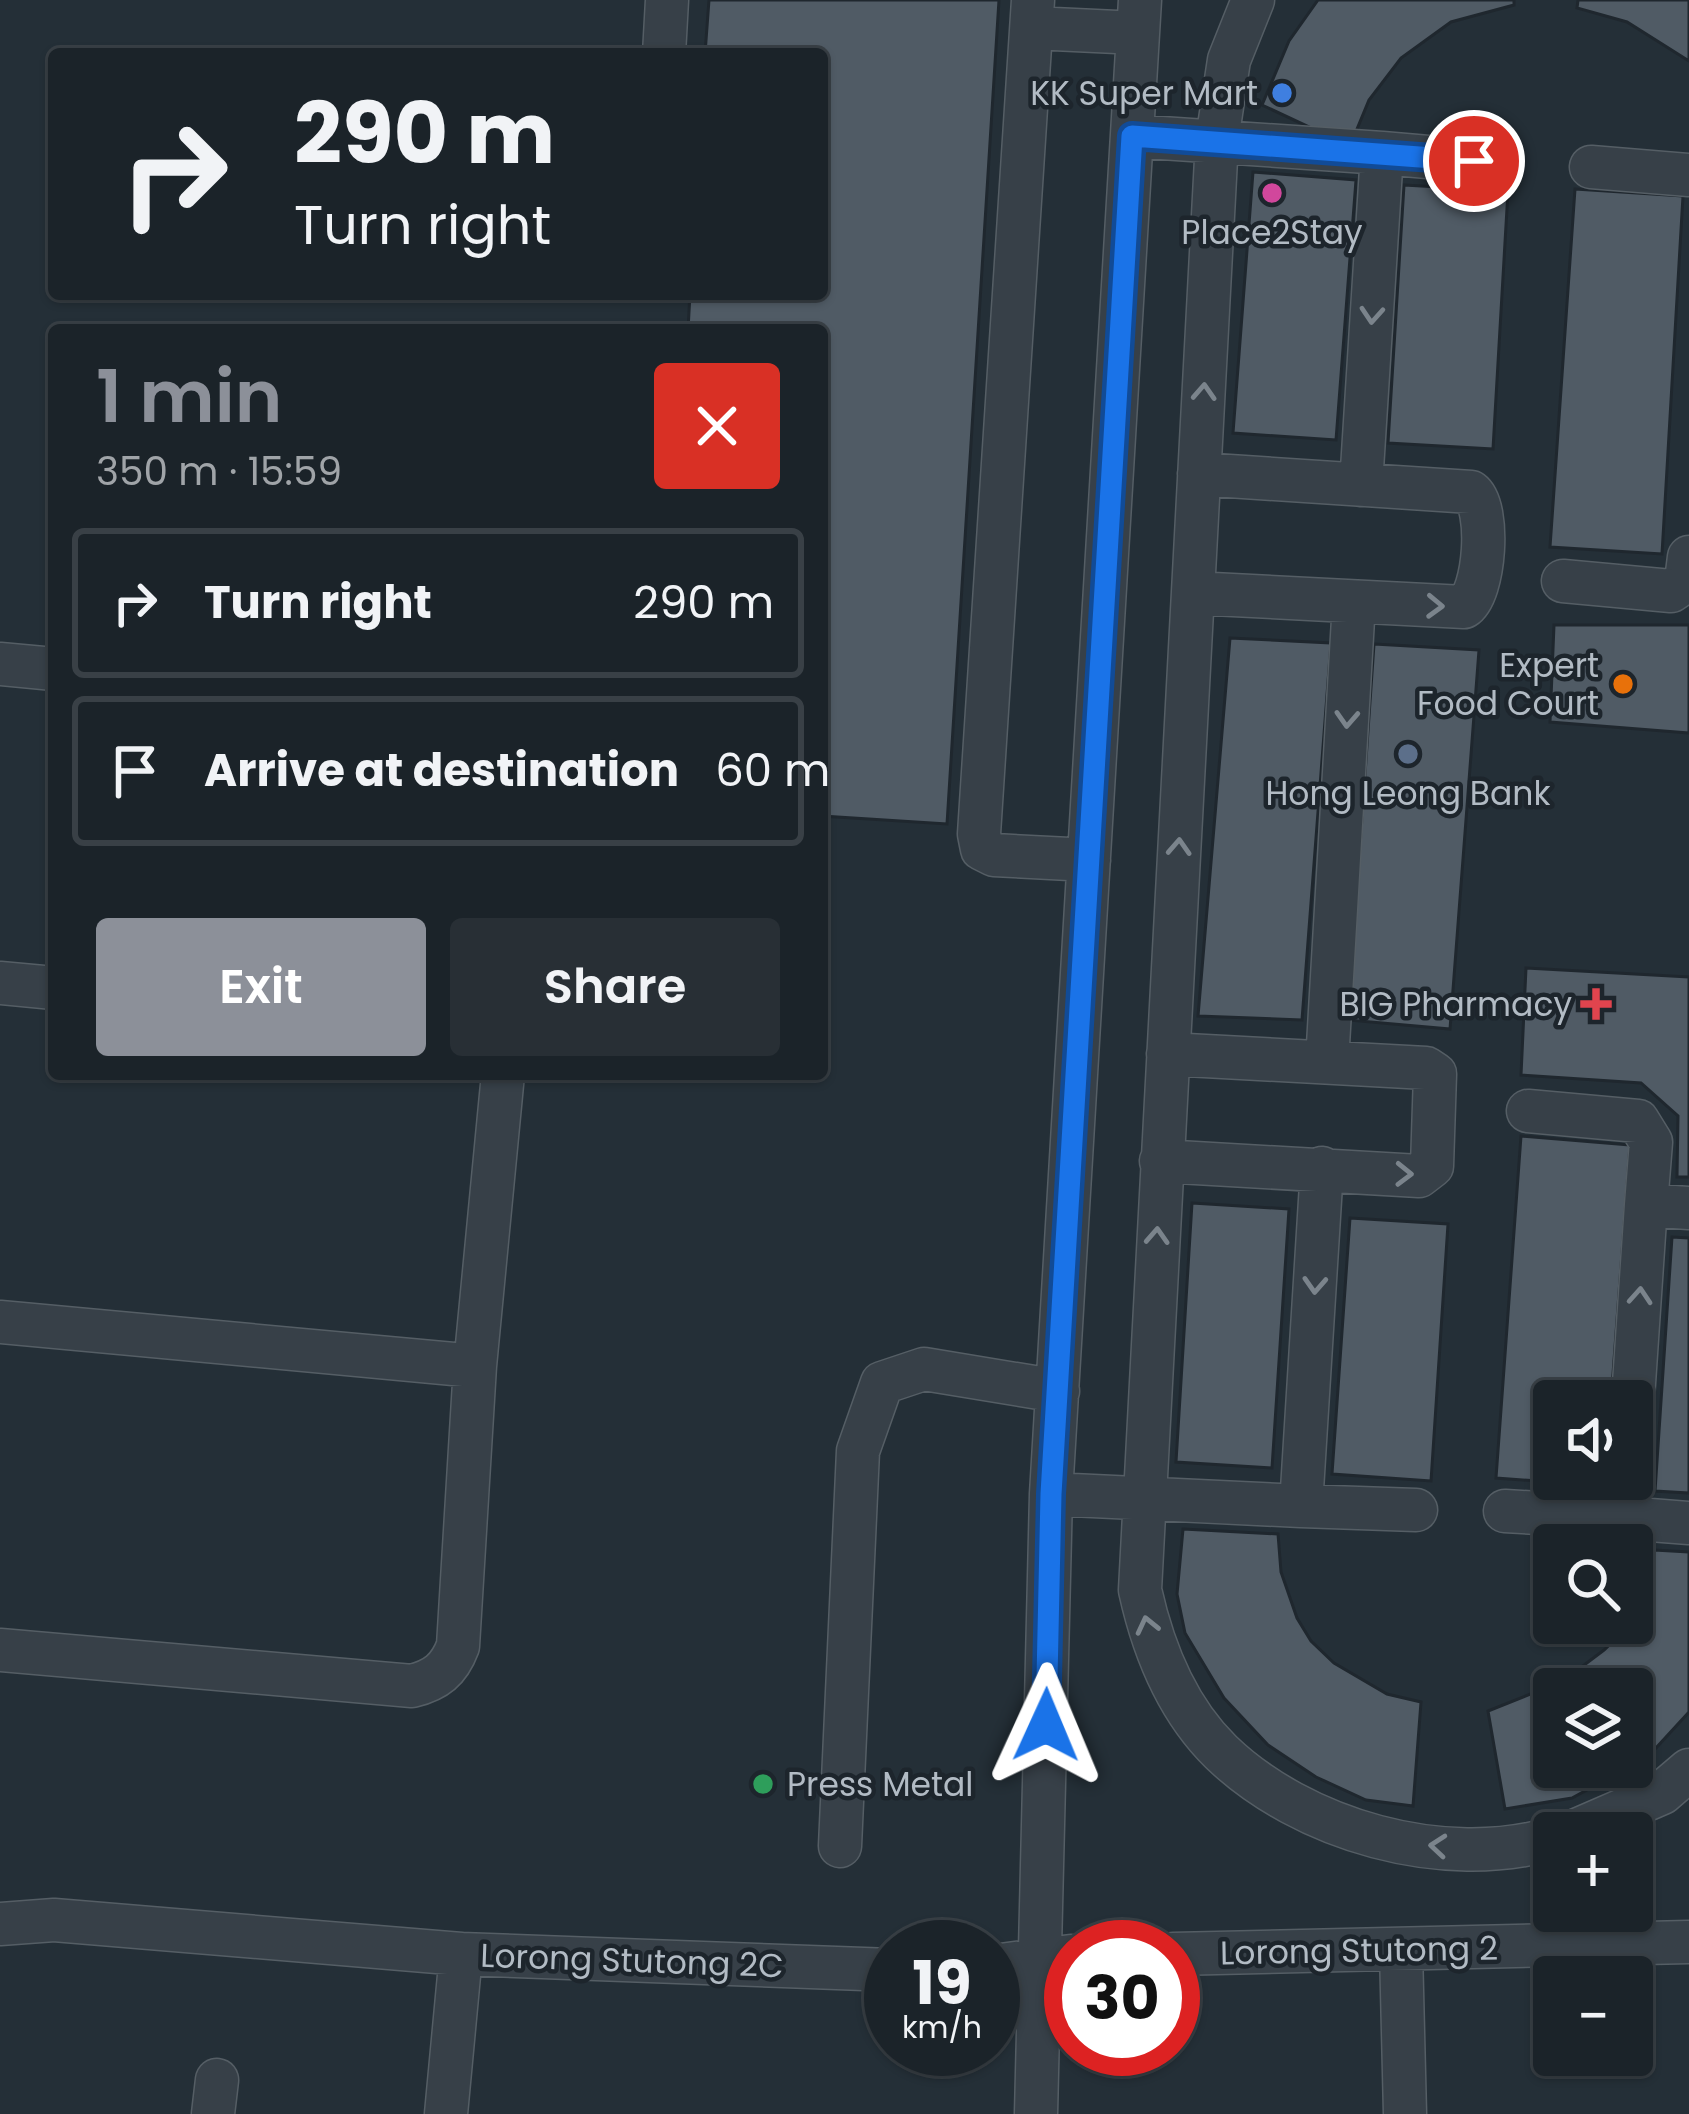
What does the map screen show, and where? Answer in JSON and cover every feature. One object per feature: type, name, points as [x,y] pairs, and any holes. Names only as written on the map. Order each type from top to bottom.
[{"type":"street","points":[[664,48],[668,0]]},
{"type":"street","points":[[1252,0],[1229,60],[1217,140],[1140,1590],[1151,1644],[1183,1703],[1220,1750],[1278,1797],[1339,1824],[1412,1844],[1484,1850],[1533,1842]]},
{"type":"street","points":[[1056,1920],[1051,1494],[1058,1391],[1139,17],[1032,14],[979,834],[982,849],[994,855],[1089,860]]},
{"type":"street","points":[[1132,136],[1474,161]]},
{"type":"street","points":[[1361,485],[1382,153]]},
{"type":"street","points":[[1592,167],[1689,175]]},
{"type":"street","points":[[1192,593],[1464,607],[1478,591],[1480,499],[1471,492],[1199,474]]},
{"type":"street","points":[[1563,581],[1671,591],[1686,581],[1689,557]]},
{"type":"street","points":[[1328,1062],[1354,602]]},
{"type":"street","points":[[0,664],[48,668]]},
{"type":"street","points":[[0,982],[48,987]]},
{"type":"street","points":[[1161,1160],[1428,1173],[1438,1088],[1435,1074],[1426,1068],[1168,1054]]},
{"type":"street","points":[[0,1651],[412,1687],[432,1681],[451,1664],[458,1646],[475,1366],[502,1080]]},
{"type":"street","points":[[1528,1111],[1638,1121],[1651,1142],[1634,1380]]},
{"type":"street","points":[[1301,1506],[1322,1168]]},
{"type":"street","points":[[1646,1205],[1689,1208]]},
{"type":"street","points":[[0,1322],[475,1366]]},
{"type":"street","points":[[840,1846],[858,1451],[882,1383],[924,1369],[1058,1391]]},
{"type":"street","points":[[1051,1494],[1416,1510]]},
{"type":"street","points":[[1505,1511],[1607,1500]]},
{"type":"street","points":[[1631,1500],[1689,1523]]},
{"type":"street","points":[[1619,1812],[1663,1793],[1689,1770]]},
{"type":"street","points":[[0,1924],[54,1921],[461,1954]]},
{"type":"street","name":"Lorong Stutong 2","points":[[1200,1954],[1689,1942]]},
{"type":"street","points":[[1401,1950],[1405,2114]]},
{"type":"street","name":"Lorong Stutong 2C","points":[[446,2114],[461,1954],[864,1969]]},
{"type":"street","points":[[1036,2114],[1044,2051]]},
{"type":"building","points":[[709,0],[999,0],[947,824],[828,816],[828,324],[688,324],[690,300],[828,300],[828,48],[705,48]]},
{"type":"building","points":[[1318,0],[1514,0],[1514,5],[1451,22],[1401,58],[1369,100],[1350,146],[1262,105],[1289,41]]},
{"type":"building","points":[[1578,0],[1689,0],[1689,61],[1627,22],[1577,8]]},
{"type":"building","points":[[1253,172],[1356,180],[1336,440],[1233,433]]},
{"type":"building","points":[[1404,185],[1508,191],[1493,449],[1388,443]]},
{"type":"building","points":[[1575,189],[1683,196],[1662,554],[1550,547]]},
{"type":"building","points":[[1554,625],[1689,625],[1689,733],[1550,722]]},
{"type":"building","points":[[1230,638],[1331,643],[1302,1020],[1198,1016]]},
{"type":"building","points":[[1374,644],[1479,650],[1450,1029],[1348,1020]]},
{"type":"building","points":[[1526,968],[1689,977],[1689,1177],[1677,1177],[1678,1116],[1641,1083],[1521,1075]]},
{"type":"building","points":[[1521,1136],[1630,1145],[1613,1380],[1533,1380],[1533,1481],[1496,1478]]},
{"type":"building","points":[[1192,1203],[1289,1209],[1272,1468],[1176,1462]]},
{"type":"building","points":[[1350,1218],[1448,1224],[1431,1481],[1332,1474]]},
{"type":"building","points":[[1672,1237],[1689,1238],[1689,1493],[1655,1491]]},
{"type":"building","points":[[1183,1529],[1278,1534],[1281,1572],[1297,1618],[1311,1641],[1334,1663],[1387,1694],[1421,1702],[1413,1806],[1366,1800],[1316,1777],[1268,1745],[1224,1698],[1185,1633],[1177,1594]]},
{"type":"building","points":[[1654,1550],[1689,1552],[1689,1712],[1653,1750],[1653,1668],[1580,1668],[1610,1644],[1653,1644]]},
{"type":"building","points":[[1533,1693],[1533,1788],[1590,1788],[1572,1798],[1505,1809],[1488,1711]]},
{"type":"place","name":"KK Super Mart","points":[[1282,93]]},
{"type":"place","name":"Place2Stay","points":[[1272,193]]},
{"type":"place","name":"Expert Food Court","points":[[1623,684]]},
{"type":"place","name":"Hong Leong Bank","points":[[1408,754]]},
{"type":"place","name":"BIG Pharmacy","points":[[1596,1004]]},
{"type":"place","name":"Press Metal","points":[[763,1784]]},
{"type":"route","points":[[1046,1725],[1051,1494],[1132,136],[1474,161]]}]
